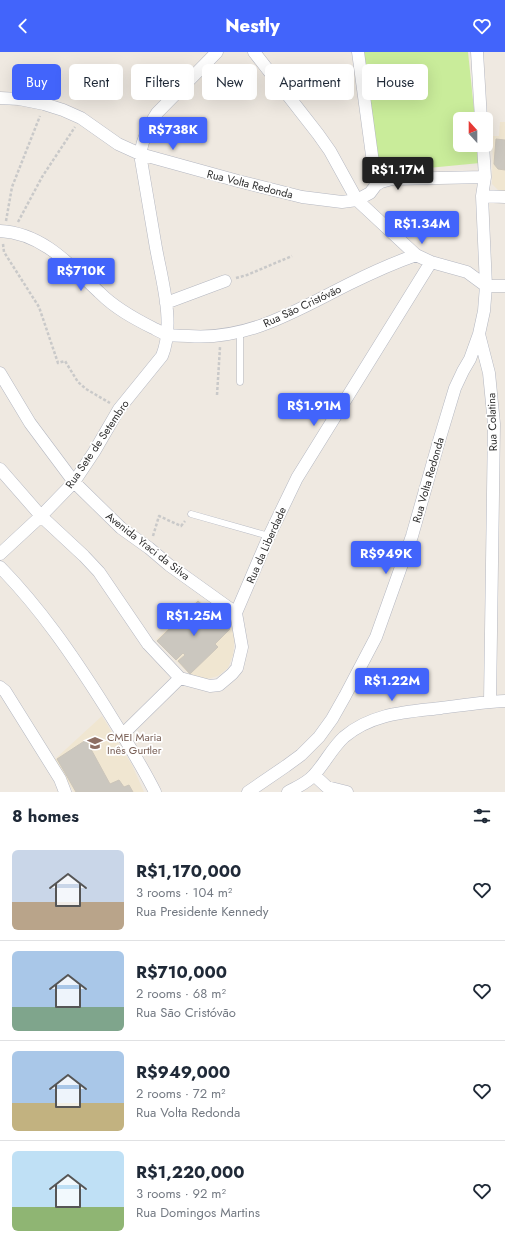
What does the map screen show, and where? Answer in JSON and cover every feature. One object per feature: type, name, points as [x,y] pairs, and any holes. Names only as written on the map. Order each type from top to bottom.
[{"type":"street","points":[[140,154],[149,124],[157,113],[217,52]]},
{"type":"street","points":[[254,52],[326,145],[357,200],[416,255],[430,262],[466,272],[486,286],[505,286]]},
{"type":"street","points":[[358,52],[376,185]]},
{"type":"street","points":[[477,52],[481,112]]},
{"type":"street","name":"Rua Volta Redonda","points":[[0,98],[19,99],[44,104],[63,110],[81,118],[118,144],[140,154],[302,197],[342,202],[357,200]]},
{"type":"street","name":"Rua Colatina","points":[[483,152],[484,177],[482,196],[486,286],[480,334],[489,372],[494,424],[490,702]]},
{"type":"street","name":"Rua Sete de Setembro","points":[[0,554],[41,516],[74,482],[94,452],[119,409],[162,356],[166,347],[166,303],[140,154]]},
{"type":"street","points":[[357,200],[370,193],[376,185],[392,179],[484,177]]},
{"type":"street","points":[[482,196],[505,197]]},
{"type":"street","name":"Rua São Cristóvão","points":[[6,231],[22,234],[45,245],[70,264],[105,298],[129,316],[167,334],[192,336],[221,336],[254,328],[286,316],[351,283],[416,255]]},
{"type":"street","name":"Rua da Liberdade","points":[[236,613],[269,536],[297,478],[430,262]]},
{"type":"street","points":[[166,303],[225,281]]},
{"type":"street","name":"Rua Volta Redonda","points":[[248,792],[301,755],[319,737],[332,719],[345,696],[376,636],[412,536],[455,388],[462,371],[470,359],[480,334]]},
{"type":"street","name":"Avenida Yraci da Silva","points":[[0,373],[30,423],[74,482],[121,528],[236,613]]},
{"type":"street","points":[[0,469],[41,516],[99,572],[148,644],[180,678],[210,686],[219,685],[232,674],[236,668],[242,647],[236,613]]},
{"type":"street","points":[[0,567],[53,628],[85,674],[135,753],[155,792]]},
{"type":"street","points":[[123,734],[180,678]]},
{"type":"street","points":[[0,686],[5,691],[60,779],[65,792]]},
{"type":"street","points":[[288,792],[305,783],[314,775],[333,749],[345,737],[369,722],[386,715],[406,711],[505,701]]},
{"type":"street","points":[[314,775],[327,787],[346,792]]},
{"type":"lane","points":[[240,331],[240,382]]},
{"type":"lane","points":[[191,514],[269,536]]},
{"type":"path","points":[[44,104],[12,187],[3,246],[4,252],[39,308],[58,363],[65,361],[78,382],[86,389],[119,409]]},
{"type":"path","points":[[6,231],[81,118]]},
{"type":"path","points":[[225,281],[247,275],[292,256]]},
{"type":"path","points":[[217,394],[221,336]]},
{"type":"path","points":[[149,548],[159,516],[181,526],[191,514]]},
{"type":"shaded area","points":[[500,122],[505,122],[505,192],[500,192],[492,184],[493,136],[499,136]]},
{"type":"shaded area","points":[[198,599],[231,627],[235,636],[233,655],[228,668],[218,676],[203,680],[193,678],[156,640]]},
{"type":"shaded area","name":"CMEI Maria Inês Gurtler","points":[[102,716],[132,765],[144,792],[74,792],[54,760]]},
{"type":"green space","points":[[361,52],[468,52],[474,112],[453,112],[453,152],[479,152],[480,163],[376,173],[367,100],[428,100],[428,64],[362,64]]},
{"type":"building","points":[[496,139],[505,140],[505,170],[498,169],[494,164]]},
{"type":"building","points":[[198,601],[230,629],[215,644],[218,647],[190,674],[178,661],[185,655],[183,653],[176,660],[157,641]]},
{"type":"building","points":[[86,740],[110,784],[119,780],[124,787],[129,785],[133,792],[76,792],[57,759]]},
{"type":"place","name":"CMEI Maria Inês Gurtler","points":[[95,743]]}]
